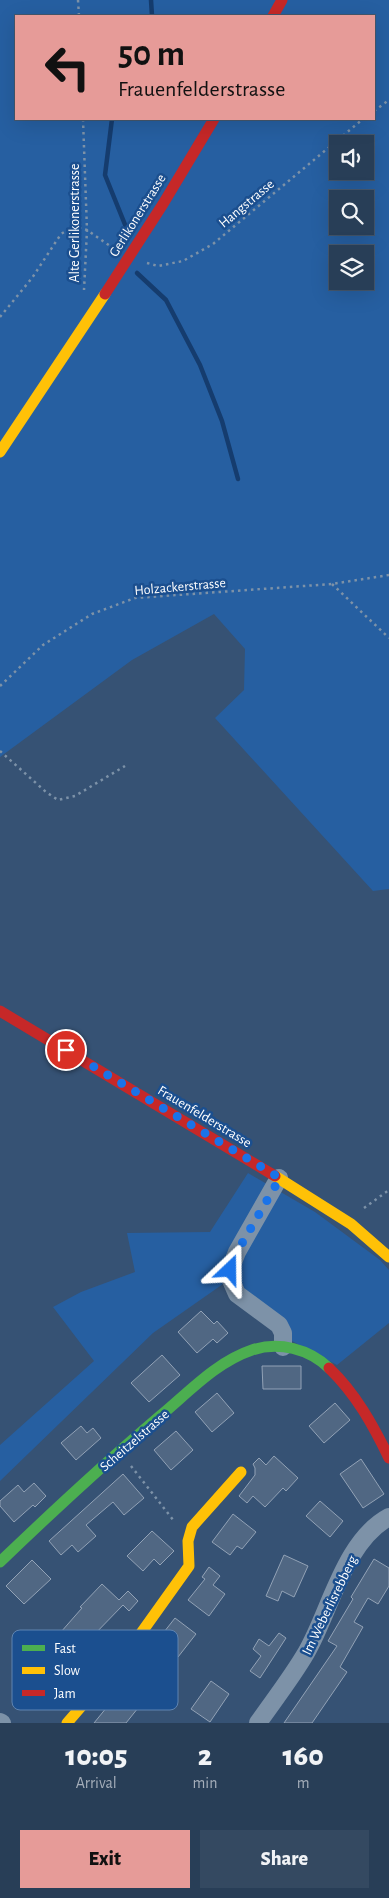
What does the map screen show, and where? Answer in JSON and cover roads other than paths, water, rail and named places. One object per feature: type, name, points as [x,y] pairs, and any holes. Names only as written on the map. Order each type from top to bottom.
[{"type":"street","points":[[274,15],[282,0]]},
{"type":"street","name":"Gerlikonerstrasse","points":[[0,452],[85,326],[213,120]]},
{"type":"street","name":"Frauenfelderstrasse","points":[[0,1011],[280,1178],[351,1224],[389,1257]]},
{"type":"street","points":[[280,1178],[232,1261],[230,1278],[237,1294],[279,1325],[282,1333],[283,1347]]},
{"type":"street","name":"Scheitzelstrasse","points":[[0,1562],[119,1452],[228,1362],[248,1351],[272,1347],[295,1349],[309,1354],[332,1370],[367,1414],[389,1458]]},
{"type":"street","points":[[143,1630],[189,1566],[187,1537],[192,1527],[241,1472]]},
{"type":"street","name":"Im Weberlisrebberg","points":[[258,1723],[306,1653],[343,1570],[354,1552],[374,1529],[389,1517]]},
{"type":"street","points":[[68,1723],[79,1710]]},
{"type":"waterway","points":[[151,0],[152,15]]},
{"type":"waterway","points":[[112,120],[105,175],[126,227]]},
{"type":"waterway","points":[[137,273],[166,300],[200,365],[222,421],[238,479]]}]
